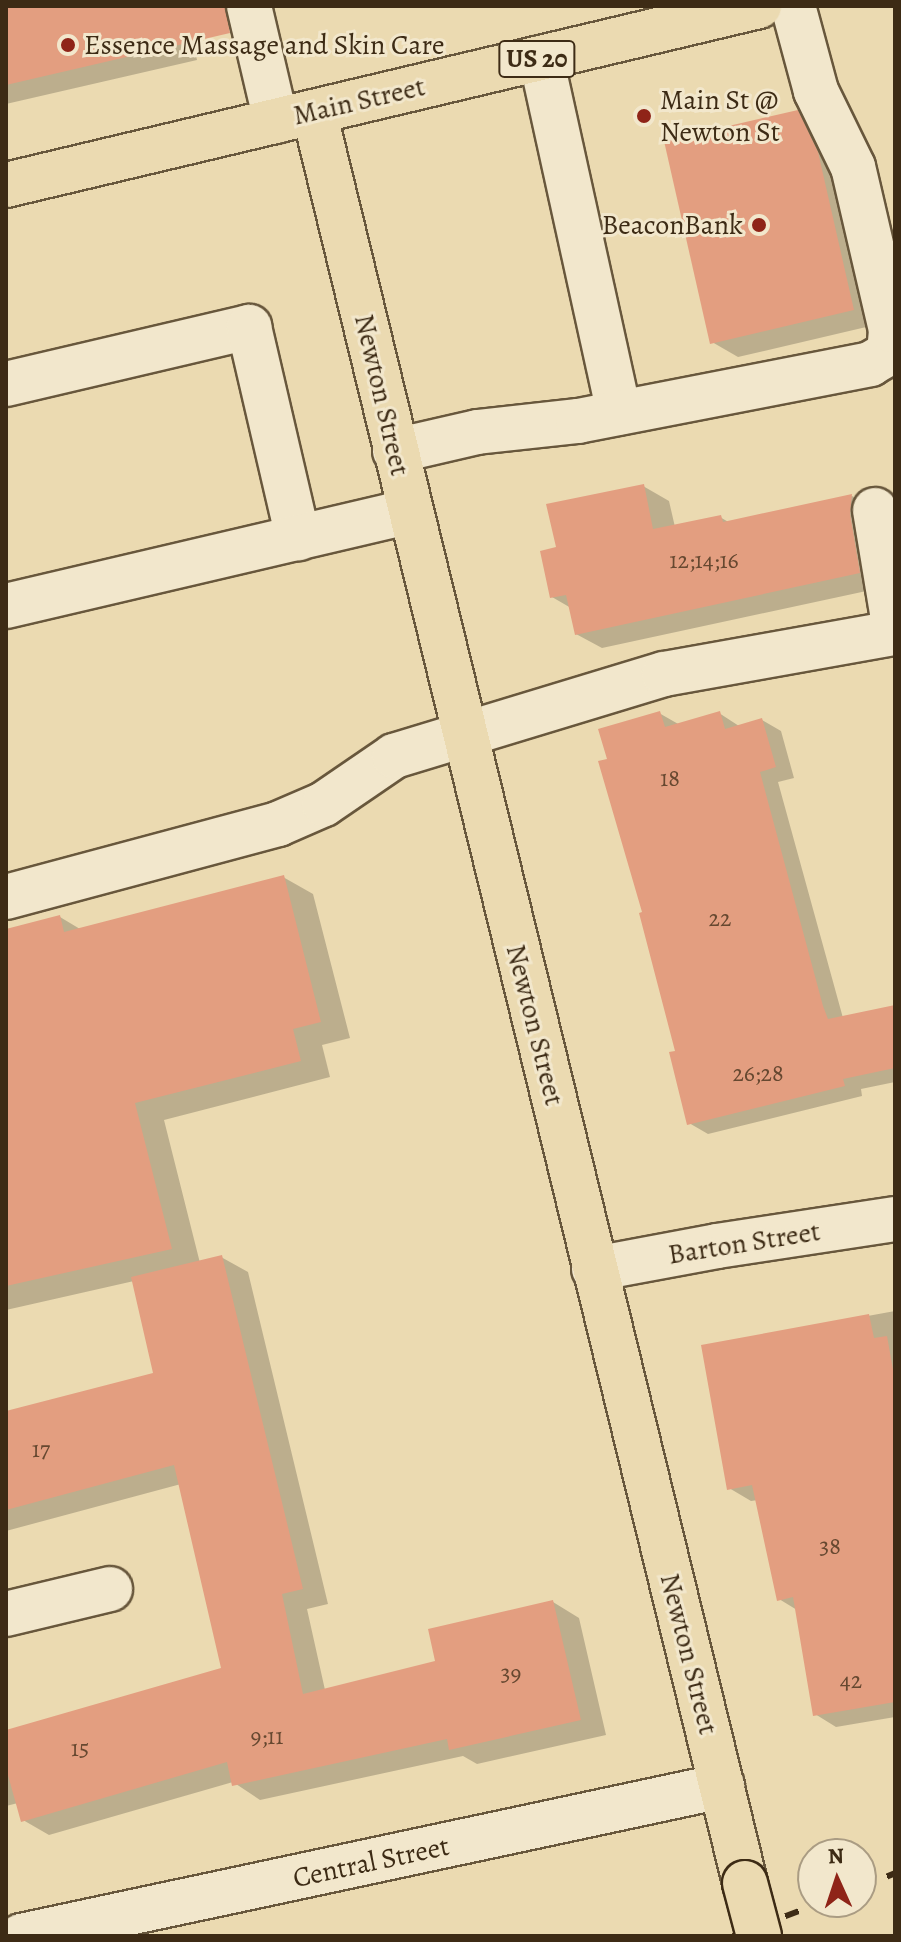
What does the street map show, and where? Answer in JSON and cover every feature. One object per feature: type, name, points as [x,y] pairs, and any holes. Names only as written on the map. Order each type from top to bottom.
[{"type":"main road","name":"Main Street","points":[[6,185],[541,58],[673,16],[759,6]]},
{"type":"main road","name":"Newton Street","points":[[295,116],[395,451],[759,1936]]},
{"type":"street","points":[[249,6],[295,116]]},
{"type":"street","points":[[395,451],[477,432],[540,427],[870,364],[889,353],[891,330],[853,167],[816,91],[793,6]]},
{"type":"street","points":[[541,58],[619,413]]},
{"type":"street","points":[[6,384],[249,327],[298,538]]},
{"type":"street","points":[[6,897],[293,819],[324,804],[394,756],[464,733],[685,668],[895,632],[875,510]]},
{"type":"street","points":[[6,606],[410,511]]},
{"type":"street","name":"Barton Street","points":[[594,1269],[732,1243],[895,1219]]},
{"type":"street","points":[[6,1614],[110,1589]]},
{"type":"street","name":"Central Street","points":[[21,1936],[722,1786]]},
{"type":"building","points":[[6,6],[225,6],[230,33],[6,85]]},
{"type":"building","name":"BeaconBank","points":[[798,110],[818,152],[854,310],[710,344],[664,141]]},
{"type":"building","points":[[644,484],[653,529],[721,515],[723,522],[852,494],[850,514],[860,573],[575,635],[566,595],[550,598],[540,551],[556,547],[546,504]]},
{"type":"building","points":[[660,711],[665,727],[720,711],[725,729],[762,718],[776,767],[760,772],[823,1006],[828,1019],[895,1005],[895,1068],[843,1079],[845,1086],[687,1125],[669,1052],[675,1051],[639,913],[642,912],[598,761],[607,759],[598,729]]},
{"type":"building","points":[[284,875],[321,1022],[293,1029],[301,1061],[135,1103],[172,1249],[6,1286],[6,929],[60,915],[64,932]]},
{"type":"building","points":[[222,1255],[303,1589],[282,1594],[303,1694],[435,1661],[428,1629],[553,1600],[581,1720],[449,1750],[447,1739],[232,1786],[227,1762],[21,1822],[6,1768],[6,1730],[221,1668],[174,1465],[6,1510],[6,1411],[153,1373],[131,1277]]},
{"type":"building","points":[[869,1314],[874,1338],[887,1336],[895,1381],[895,1702],[813,1716],[793,1597],[777,1601],[752,1485],[727,1490],[701,1345]]},
{"type":"railway","points":[[877,1880],[895,1873]]},
{"type":"railway","points":[[733,1936],[797,1912]]},
{"type":"place","name":"Essence Massage and Skin Care","points":[[68,45]]},
{"type":"place","name":"Main St @ Newton St","points":[[644,116]]},
{"type":"place","name":"BeaconBank","points":[[759,225]]}]
